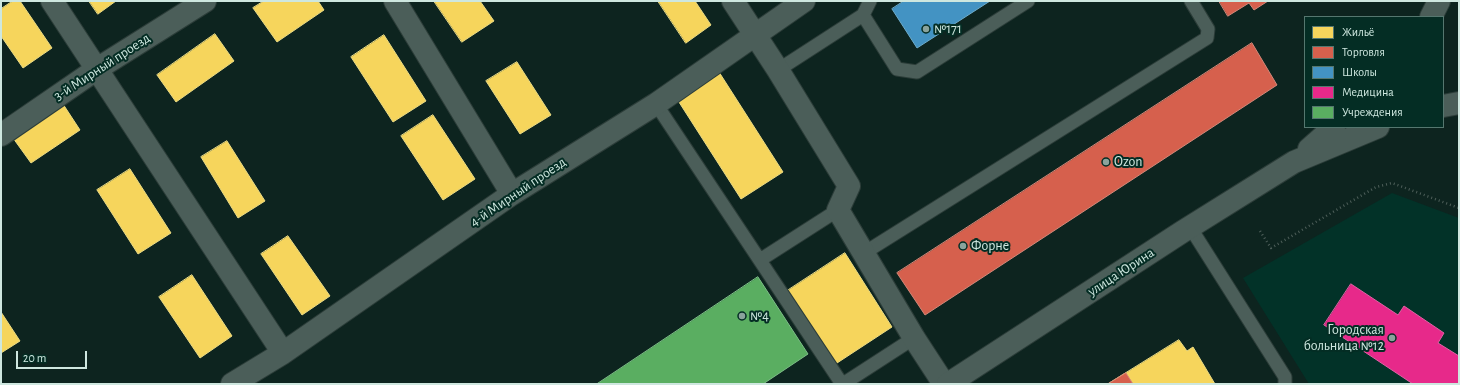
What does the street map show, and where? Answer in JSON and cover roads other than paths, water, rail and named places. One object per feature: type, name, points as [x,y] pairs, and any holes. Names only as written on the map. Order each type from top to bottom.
[{"type":"street","points":[[52,1],[283,354]]},
{"type":"street","name":"3-й Мирный проезд","points":[[1,135],[97,69],[205,1]]},
{"type":"street","points":[[395,1],[512,194]]},
{"type":"street","points":[[733,1],[778,70],[848,186],[838,210],[914,338],[944,384]]},
{"type":"street","name":"4-й Мирный проезд","points":[[232,384],[283,354],[512,194],[656,104],[804,1]]},
{"type":"street","points":[[1432,16],[1440,1]]},
{"type":"street","points":[[1444,106],[1459,103]]},
{"type":"street","name":"улица Юрина","points":[[948,384],[1190,227],[1294,162],[1333,128]]},
{"type":"street","name":"улица Юрина","points":[[1294,162],[1376,128]]},
{"type":"lane","points":[[778,70],[863,15],[870,1]]},
{"type":"lane","points":[[863,15],[897,69],[918,72],[1028,1]]},
{"type":"lane","points":[[864,253],[1207,38],[1208,28],[1191,1]]},
{"type":"lane","points":[[656,104],[842,384],[914,338]]},
{"type":"lane","points":[[760,260],[838,210]]},
{"type":"lane","points":[[1190,227],[1284,377],[1285,384]]},
{"type":"place","name":"№171","points":[[926,29]]},
{"type":"place","name":"Ozon","points":[[1106,162]]},
{"type":"place","name":"Форне","points":[[963,246]]},
{"type":"place","name":"№4","points":[[742,316]]},
{"type":"place","name":"Городская больница №12","points":[[1392,338]]}]
